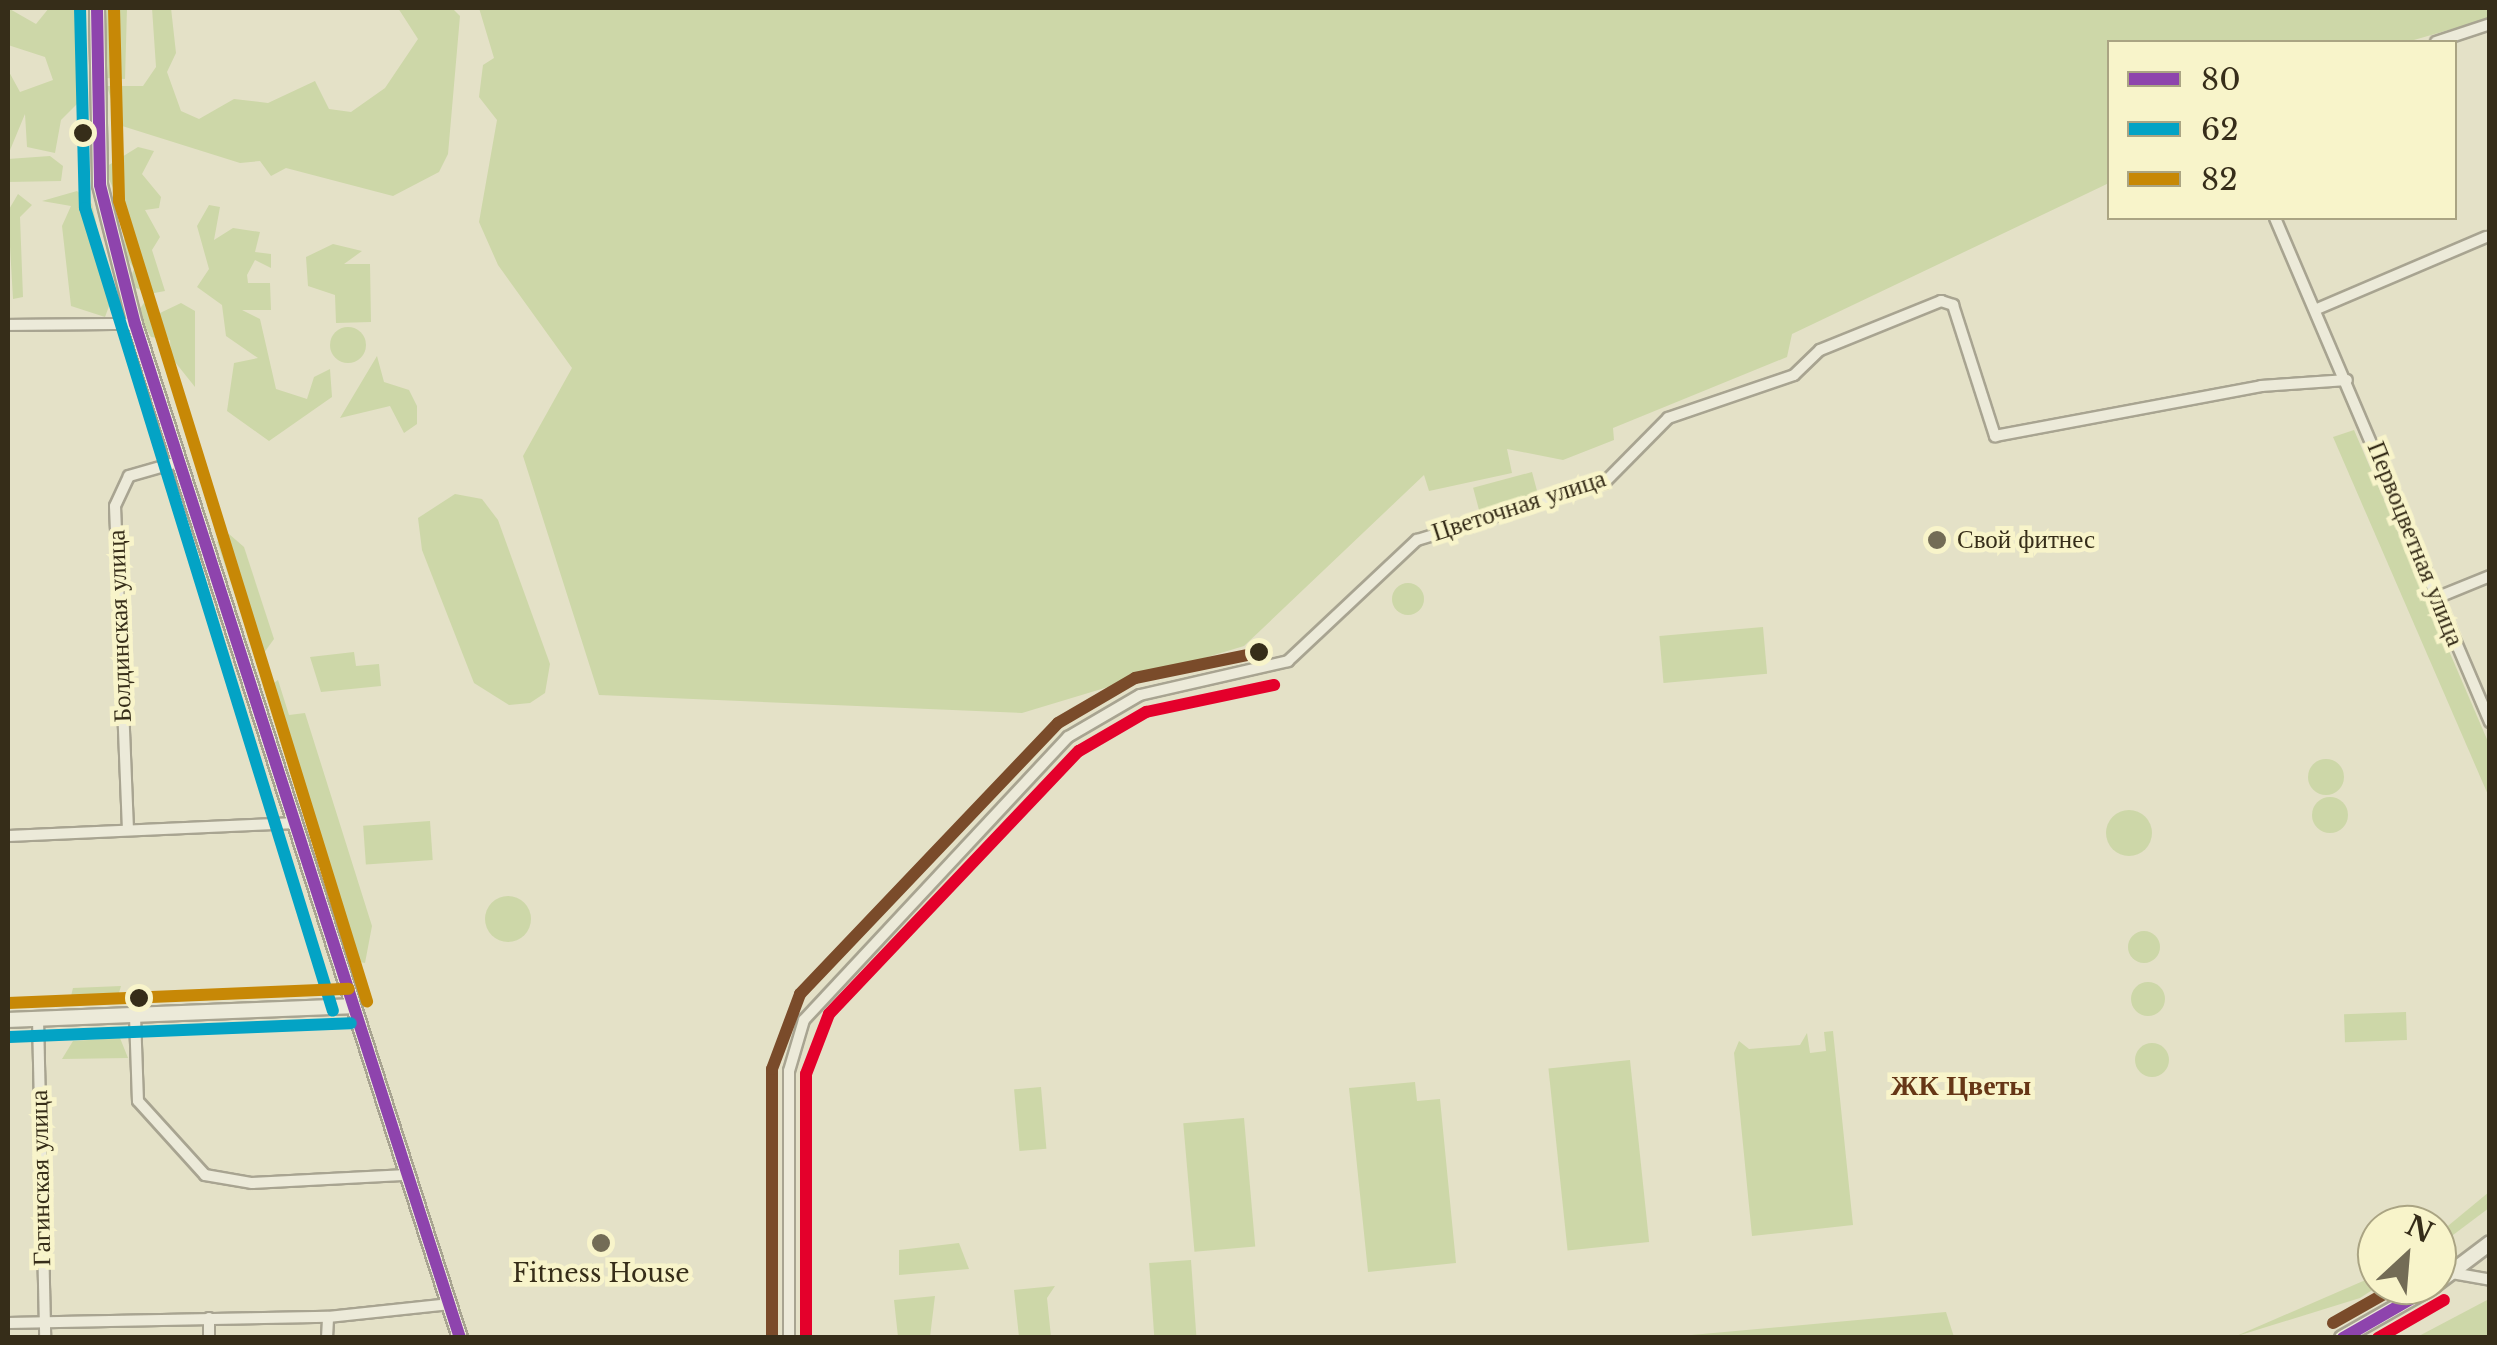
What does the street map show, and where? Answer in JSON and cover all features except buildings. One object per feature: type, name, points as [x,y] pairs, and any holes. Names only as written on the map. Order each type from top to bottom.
[{"type":"street","points":[[97,8],[100,185],[135,324],[298,823],[350,1006],[460,1338]]},
{"type":"street","points":[[2442,40],[2490,24]]},
{"type":"street","name":"Первоцветная улица","points":[[2276,220],[2490,722]]},
{"type":"street","points":[[2317,309],[2488,239]]},
{"type":"street","name":"Цветочная улица","points":[[789,1338],[789,1070],[804,1020],[1068,737],[1140,695],[1288,661],[1417,540],[1604,483],[1668,418],[1794,375],[1820,350],[1942,301],[1953,305],[1995,436],[2261,386],[2347,380]]},
{"type":"street","points":[[8,325],[135,324]]},
{"type":"street","name":"Болдинская улица","points":[[128,830],[115,506],[130,476],[178,462]]},
{"type":"street","points":[[2436,598],[2490,576]]},
{"type":"street","points":[[8,836],[298,823]]},
{"type":"street","points":[[8,1020],[350,1006]]},
{"type":"street","points":[[134,1016],[138,1101],[205,1175],[252,1183],[407,1176]]},
{"type":"street","name":"Гагинская улица","points":[[38,1020],[45,1338]]},
{"type":"street","points":[[2457,1269],[2490,1243]]},
{"type":"street","points":[[2457,1274],[2490,1280]]},
{"type":"street","points":[[8,1323],[328,1317],[450,1304]]},
{"type":"street","points":[[2342,1338],[2399,1305]]},
{"type":"street","points":[[327,1338],[328,1317]]},
{"type":"street","points":[[209,1318],[209,1338]]},
{"type":"green space","points":[[8,8],[36,24],[49,8],[85,8],[86,95],[61,120],[55,153],[27,147],[25,114],[8,155],[8,70],[20,92],[53,80],[45,57],[8,45]]},
{"type":"green space","points":[[104,8],[127,8],[125,79],[106,78]]},
{"type":"green space","points":[[152,8],[171,8],[176,53],[167,72],[181,111],[199,119],[234,99],[268,103],[315,81],[329,109],[351,112],[385,88],[418,39],[398,8],[452,8],[460,16],[448,154],[439,172],[393,196],[286,168],[271,176],[260,161],[240,163],[119,125],[107,86],[143,86],[156,67]]},
{"type":"green space","points":[[479,8],[2489,8],[2490,18],[2414,40],[2107,40],[2107,184],[1792,334],[1787,357],[1613,428],[1614,440],[1563,460],[1507,449],[1512,473],[1429,491],[1424,475],[1244,646],[1022,713],[599,695],[523,456],[572,368],[498,265],[479,222],[497,120],[479,97],[483,65],[494,58]]},
{"type":"green space","points":[[138,147],[154,151],[142,174],[161,197],[159,208],[145,210],[160,237],[152,250],[165,291],[149,294],[128,284],[134,269],[120,246],[131,228],[104,168]]},
{"type":"green space","points":[[50,156],[63,166],[61,181],[8,182],[8,159]]},
{"type":"green space","points":[[77,191],[92,204],[103,255],[98,268],[112,298],[105,317],[71,306],[62,226],[71,206],[42,201]]},
{"type":"green space","points":[[18,194],[32,205],[20,217],[23,297],[13,299],[8,211]]},
{"type":"green space","points":[[209,205],[220,207],[214,240],[233,228],[260,232],[255,252],[271,254],[271,268],[255,260],[247,275],[248,283],[270,283],[271,310],[242,310],[260,319],[276,389],[307,399],[314,377],[330,369],[332,397],[269,441],[227,411],[234,363],[258,358],[226,336],[222,305],[197,287],[209,269],[197,226]]},
{"type":"green space","points":[[333,244],[362,251],[344,264],[370,264],[371,322],[336,323],[335,295],[308,286],[306,257]]},
{"type":"green space","points":[[144,303],[160,313],[181,303],[195,311],[195,387],[171,357],[170,340],[151,337],[137,313]]},
{"type":"green space","points":[[348,327],[361,332],[366,345],[361,358],[348,363],[335,358],[330,345],[335,332]]},
{"type":"green space","points":[[377,356],[384,382],[409,390],[417,406],[417,424],[404,433],[390,406],[340,418]]},
{"type":"green space","points":[[2354,430],[2489,744],[2489,797],[2333,437]]},
{"type":"green space","points":[[1532,472],[1538,495],[1479,511],[1473,488]]},
{"type":"green space","points":[[455,494],[482,499],[498,520],[550,664],[545,693],[530,703],[509,705],[474,683],[422,550],[418,518]]},
{"type":"green space","points":[[229,534],[244,547],[274,639],[258,661],[217,542]]},
{"type":"green space","points":[[1408,583],[1419,588],[1424,599],[1419,610],[1408,615],[1397,610],[1392,599],[1397,588]]},
{"type":"green space","points":[[1763,627],[1767,674],[1663,683],[1659,636]]},
{"type":"green space","points":[[354,652],[356,666],[379,664],[381,686],[321,692],[310,657]]},
{"type":"green space","points":[[278,680],[289,715],[305,713],[372,926],[365,963],[350,960],[266,689]]},
{"type":"green space","points":[[2326,759],[2339,764],[2344,777],[2339,790],[2326,795],[2313,790],[2308,777],[2313,764]]},
{"type":"green space","points":[[2330,797],[2343,802],[2348,815],[2343,828],[2330,833],[2317,828],[2312,815],[2317,802]]},
{"type":"green space","points":[[2129,810],[2145,817],[2152,833],[2145,849],[2129,856],[2113,849],[2106,833],[2113,817]]},
{"type":"green space","points":[[430,821],[433,860],[366,865],[363,826]]},
{"type":"green space","points":[[508,896],[524,903],[531,919],[524,935],[508,942],[492,935],[485,919],[492,903]]},
{"type":"green space","points":[[2144,931],[2155,936],[2160,947],[2155,958],[2144,963],[2133,958],[2128,947],[2133,936]]},
{"type":"green space","points":[[2148,982],[2160,987],[2165,999],[2160,1011],[2148,1016],[2136,1011],[2131,999],[2136,987]]},
{"type":"green space","points":[[121,986],[116,1003],[69,1004],[73,988]]},
{"type":"green space","points":[[2406,1012],[2407,1040],[2345,1042],[2344,1014]]},
{"type":"green space","points":[[1833,1031],[1853,1225],[1752,1236],[1734,1053],[1739,1041],[1749,1049],[1800,1045],[1807,1033],[1810,1053],[1826,1051],[1824,1032]]},
{"type":"green space","points":[[120,1038],[128,1058],[62,1059],[73,1041]]},
{"type":"green space","points":[[2152,1043],[2164,1048],[2169,1060],[2164,1072],[2152,1077],[2140,1072],[2135,1060],[2140,1048]]},
{"type":"green space","points":[[1630,1060],[1649,1242],[1568,1251],[1548,1069]]},
{"type":"green space","points":[[1415,1082],[1417,1101],[1440,1099],[1456,1263],[1368,1272],[1349,1088]]},
{"type":"green space","points":[[1041,1087],[1046,1149],[1020,1151],[1014,1089]]},
{"type":"green space","points":[[1244,1118],[1255,1247],[1194,1252],[1183,1123]]},
{"type":"green space","points":[[2489,1192],[2489,1208],[2457,1232],[2457,1218]]},
{"type":"green space","points":[[959,1243],[969,1269],[899,1275],[899,1250]]},
{"type":"green space","points":[[1191,1260],[1196,1337],[1154,1338],[1149,1263]]},
{"type":"green space","points":[[2357,1284],[2357,1299],[2234,1337]]},
{"type":"green space","points":[[1055,1286],[1047,1298],[1051,1337],[1019,1337],[1014,1290]]},
{"type":"green space","points":[[935,1296],[930,1337],[898,1337],[894,1300]]},
{"type":"green space","points":[[2489,1299],[2489,1337],[2417,1337]]},
{"type":"green space","points":[[1946,1312],[1954,1337],[1669,1337]]},
{"type":"transit line","name":"62","points":[[80,8],[85,208],[333,1011]]},
{"type":"transit line","name":"80","points":[[97,8],[100,185],[135,324],[460,1338]]},
{"type":"transit line","name":"82","points":[[114,8],[119,201],[367,1001]]},
{"type":"transit line","points":[[772,1338],[772,1069],[800,994],[1058,723],[1135,678],[1266,651]]},
{"type":"transit line","points":[[806,1338],[806,1074],[829,1014],[1079,751],[1146,712],[1274,685]]},
{"type":"transit line","name":"82","points":[[8,1003],[349,989]]},
{"type":"transit line","name":"62","points":[[9,1037],[351,1023]]},
{"type":"transit line","points":[[2333,1323],[2365,1305]]},
{"type":"transit line","name":"80","points":[[2343,1338],[2400,1305]]},
{"type":"transit line","points":[[2378,1338],[2435,1305]]},
{"type":"place","name":"Свой фитнес","points":[[1937,540]]},
{"type":"place","name":"Fitness House","points":[[601,1243]]},
{"type":"district","name":"ЖК Цветы","points":[[1961,1086]]}]
